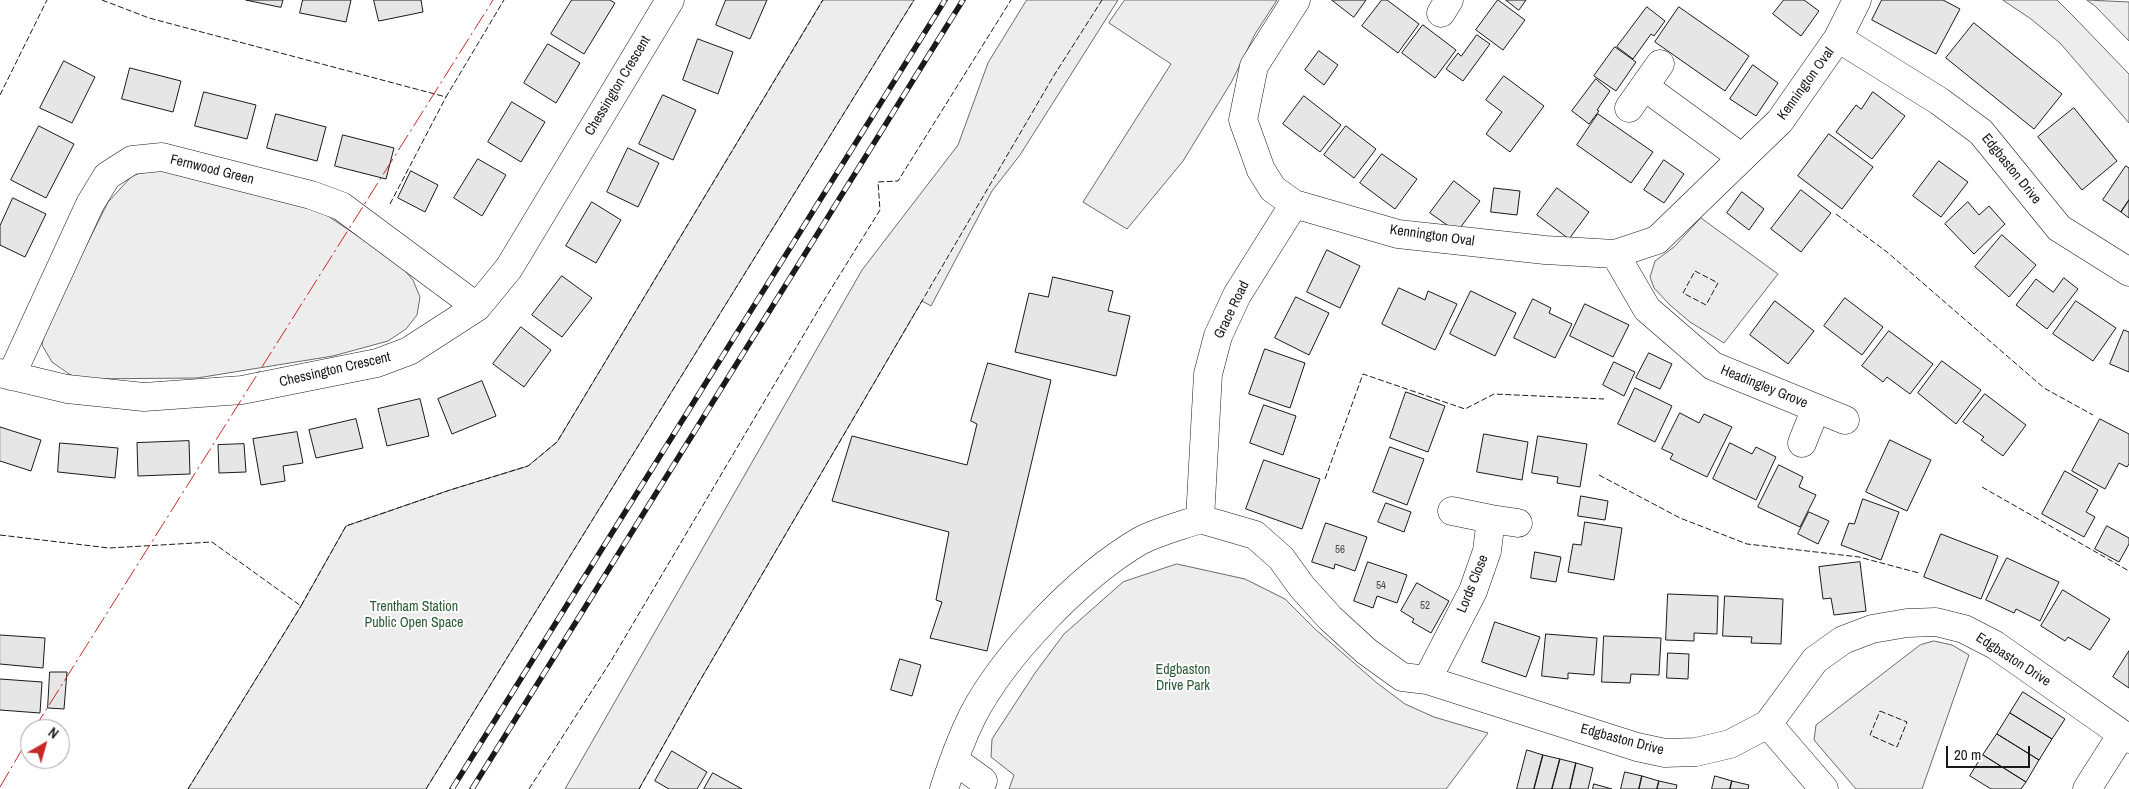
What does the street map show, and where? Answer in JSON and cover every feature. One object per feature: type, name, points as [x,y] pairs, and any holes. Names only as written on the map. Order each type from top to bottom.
[{"type":"street","name":"Chessington Crescent","points":[[5,375],[68,389],[144,397],[242,390],[377,362],[409,351],[478,307],[510,268],[670,0]]},
{"type":"street","name":"Kennington Oval","points":[[1296,0],[1254,66],[1243,120],[1261,170],[1273,189],[1294,204],[1398,234],[1545,250],[1615,254],[1657,240],[1780,121],[1838,38],[1856,0]]},
{"type":"street","name":"Edgbaston Drive","points":[[1838,38],[1939,101],[1981,132],[2059,228],[2129,272]]},
{"type":"street","points":[[1660,64],[1637,98],[1742,158]]},
{"type":"street","name":"Fernwood Green","points":[[5,375],[90,204],[107,176],[132,160],[162,157],[311,195],[341,206],[478,307]]},
{"type":"street","name":"Grace Road","points":[[1200,519],[1208,374],[1218,336],[1237,295],[1294,204]]},
{"type":"street","name":"Headingley Grove","points":[[1615,254],[1648,309],[1713,366],[1845,420]]},
{"type":"street","name":"Headingley Grove","points":[[1802,443],[1816,408]]},
{"type":"street","points":[[1452,511],[1518,524]]},
{"type":"street","name":"Edgbaston Drive","points":[[1200,519],[1255,535],[1281,558],[1302,587],[1330,618],[1366,652],[1402,677],[1427,680],[1637,747],[1665,753],[1696,752],[1730,744],[1768,724],[1815,660],[1843,640],[1872,629],[1907,623],[1936,622],[1964,630],[1995,645],[2125,737],[2087,789]]},
{"type":"street","points":[[944,789],[974,714],[1004,668],[1034,632],[1096,570],[1141,540],[1200,519]]},
{"type":"street","name":"Lords Close","points":[[1427,680],[1473,591],[1487,552],[1491,519]]},
{"type":"street","points":[[1768,724],[1824,789]]},
{"type":"street","points":[[954,760],[984,780]]},
{"type":"shaded area","points":[[823,0],[914,0],[426,789],[188,789],[301,606],[346,526],[450,490],[528,466],[557,442]]},
{"type":"shaded area","points":[[1027,0],[1118,0],[1020,155],[992,191],[931,306],[922,301],[698,684],[639,789],[565,789],[862,270],[958,145],[988,63]]},
{"type":"shaded area","points":[[1125,0],[1277,0],[1255,34],[1232,81],[1183,161],[1127,229],[1083,202],[1171,64],[1109,23]]},
{"type":"shaded area","points":[[2003,0],[2057,0],[2129,74],[2129,123],[2060,43],[2031,19]]},
{"type":"shaded area","points":[[2087,0],[2129,2],[2129,41],[2095,6]]},
{"type":"shaded area","points":[[155,169],[319,210],[398,263],[413,280],[420,297],[417,315],[406,329],[388,341],[333,356],[197,378],[80,379],[69,374],[52,362],[42,345],[46,326],[108,202],[132,176]]},
{"type":"shaded area","points":[[1701,218],[1778,274],[1724,343],[1690,322],[1670,305],[1654,288],[1650,277],[1655,261],[1674,247]]},
{"type":"shaded area","name":"Edgbaston Drive Park","points":[[1177,564],[1245,579],[1285,599],[1315,629],[1377,683],[1405,704],[1434,717],[1488,733],[1446,789],[1009,789],[1014,775],[991,757],[992,739],[1035,673],[1064,634],[1123,582]]},
{"type":"shaded area","points":[[1934,641],[1952,645],[1969,655],[1922,789],[1856,789],[1814,740],[1816,725],[1920,645]]},
{"type":"building","points":[[246,0],[283,0],[281,7]]},
{"type":"building","points":[[303,0],[351,0],[346,22],[300,13]]},
{"type":"building","points":[[374,0],[421,0],[423,12],[379,21]]},
{"type":"building","points":[[572,0],[610,0],[615,3],[584,54],[551,34]]},
{"type":"building","points":[[726,0],[767,0],[750,39],[716,25]]},
{"type":"building","points":[[1332,0],[1366,0],[1354,17]]},
{"type":"building","points":[[1382,0],[1387,0],[1419,24],[1398,53],[1362,26]]},
{"type":"building","points":[[1498,0],[1525,20],[1503,50],[1476,30]]},
{"type":"building","points":[[1506,0],[1526,0],[1519,10]]},
{"type":"building","points":[[1784,0],[1804,0],[1819,11],[1801,36],[1773,14]]},
{"type":"building","points":[[1882,0],[1943,0],[1960,9],[1936,54],[1872,20]]},
{"type":"building","points":[[1647,7],[1665,21],[1654,36],[1651,34],[1633,59],[1617,47]]},
{"type":"building","points":[[1679,7],[1749,56],[1725,91],[1655,42]]},
{"type":"building","points":[[1974,23],[2062,94],[2034,129],[1946,58]]},
{"type":"building","points":[[1423,25],[1456,50],[1435,78],[1402,53]]},
{"type":"building","points":[[1477,35],[1490,44],[1463,81],[1446,69],[1458,53],[1461,56]]},
{"type":"building","points":[[698,39],[733,52],[718,94],[683,80]]},
{"type":"building","points":[[548,44],[580,63],[556,103],[524,83]]},
{"type":"building","points":[[1615,47],[1636,62],[1616,91],[1594,76]]},
{"type":"building","points":[[1319,51],[1338,65],[1324,85],[1305,70]]},
{"type":"building","points":[[64,61],[95,77],[72,123],[40,108]]},
{"type":"building","points":[[1753,65],[1778,83],[1756,116],[1730,99]]},
{"type":"building","points":[[130,68],[181,81],[173,112],[122,99]]},
{"type":"building","points":[[1504,76],[1544,106],[1510,152],[1486,134],[1502,112],[1486,100]]},
{"type":"building","points":[[1596,79],[1610,91],[1589,124],[1572,111]]},
{"type":"building","points":[[204,92],[256,105],[247,139],[195,126]]},
{"type":"building","points":[[1873,92],[1905,116],[1872,159],[1836,132],[1856,105],[1861,109]]},
{"type":"building","points":[[663,95],[696,110],[673,160],[639,144]]},
{"type":"building","points":[[1304,96],[1341,125],[1320,152],[1283,124]]},
{"type":"building","points":[[512,102],[545,122],[521,162],[488,142]]},
{"type":"building","points":[[2074,108],[2117,161],[2082,190],[2038,137]]},
{"type":"building","points":[[276,114],[326,127],[317,161],[267,148]]},
{"type":"building","points":[[1598,114],[1653,152],[1631,183],[1577,145]]},
{"type":"building","points":[[39,126],[74,144],[46,198],[11,180]]},
{"type":"building","points":[[1346,126],[1376,149],[1354,178],[1324,155]]},
{"type":"building","points":[[1829,134],[1873,167],[1842,209],[1798,176]]},
{"type":"building","points":[[343,135],[394,148],[386,179],[335,166]]},
{"type":"building","points":[[628,148],[659,163],[638,207],[607,192]]},
{"type":"building","points":[[1382,154],[1417,179],[1395,209],[1360,183]]},
{"type":"building","points":[[478,159],[506,175],[482,216],[454,198]]},
{"type":"building","points":[[1664,160],[1684,174],[1664,203],[1644,190]]},
{"type":"building","points":[[1939,161],[1968,182],[1941,217],[1913,196]]},
{"type":"building","points":[[2126,166],[2129,168],[2129,200],[2121,212],[2103,200]]},
{"type":"building","points":[[411,171],[438,185],[425,212],[398,198]]},
{"type":"building","points":[[1454,181],[1480,201],[1457,232],[1430,213]]},
{"type":"building","points":[[1494,188],[1520,191],[1517,215],[1491,212]]},
{"type":"building","points":[[1557,188],[1589,212],[1569,239],[1537,215]]},
{"type":"building","points":[[1801,190],[1831,213],[1801,252],[1771,229]]},
{"type":"building","points":[[1742,192],[1764,209],[1749,230],[1727,213]]},
{"type":"building","points":[[13,198],[46,214],[25,257],[0,245],[0,226]]},
{"type":"building","points":[[2129,200],[2129,218],[2121,212]]},
{"type":"building","points":[[592,202],[621,220],[596,263],[566,246]]},
{"type":"building","points":[[1968,202],[1979,215],[1989,206],[2005,224],[1974,254],[1945,224]]},
{"type":"building","points":[[2002,235],[2036,265],[2009,297],[1975,267]]},
{"type":"building","points":[[1327,250],[1360,266],[1340,308],[1307,292]]},
{"type":"building","points":[[562,276],[592,298],[562,337],[532,315]]},
{"type":"building","points":[[1053,277],[1113,291],[1108,311],[1130,316],[1116,376],[1015,352],[1029,293],[1048,297]]},
{"type":"building","points":[[2064,278],[2078,289],[2047,329],[2016,305],[2036,279],[2053,292]]},
{"type":"building","points":[[1399,288],[1425,300],[1428,291],[1457,304],[1435,350],[1382,324]]},
{"type":"building","points":[[1471,291],[1516,313],[1495,356],[1450,334]]},
{"type":"building","points":[[1296,297],[1329,313],[1309,355],[1275,338]]},
{"type":"building","points":[[1845,298],[1883,327],[1862,355],[1824,326]]},
{"type":"building","points":[[1533,299],[1551,308],[1549,313],[1572,324],[1555,358],[1514,338]]},
{"type":"building","points":[[1775,301],[1814,331],[1788,364],[1750,335]]},
{"type":"building","points":[[2076,301],[2116,328],[2093,361],[2053,334]]},
{"type":"building","points":[[1585,304],[1629,325],[1613,357],[1570,336]]},
{"type":"building","points":[[521,327],[551,350],[524,387],[493,364]]},
{"type":"building","points":[[2124,330],[2129,332],[2129,372],[2110,364]]},
{"type":"building","points":[[1889,331],[1933,364],[1910,394],[1887,377],[1883,382],[1862,366]]},
{"type":"building","points":[[1265,349],[1305,363],[1290,408],[1249,394]]},
{"type":"building","points":[[1649,353],[1672,364],[1660,389],[1636,378]]},
{"type":"building","points":[[1942,361],[1981,390],[1956,424],[1918,393]]},
{"type":"building","points":[[1614,362],[1635,372],[1624,396],[1603,385]]},
{"type":"building","points":[[988,363],[1051,380],[987,651],[930,638],[942,602],[936,600],[949,532],[832,501],[852,436],[967,465],[977,424],[971,421]]},
{"type":"building","points":[[482,381],[496,416],[452,434],[438,399]]},
{"type":"building","points":[[1635,388],[1672,406],[1655,442],[1618,424]]},
{"type":"building","points":[[1406,392],[1445,406],[1428,452],[1390,438]]},
{"type":"building","points":[[1985,394],[2026,425],[2003,456],[1981,440],[1984,437],[1963,422]]},
{"type":"building","points":[[420,399],[429,436],[387,446],[378,409]]},
{"type":"building","points":[[1264,405],[1296,416],[1283,455],[1250,443]]},
{"type":"building","points":[[1680,413],[1699,423],[1704,414],[1732,427],[1707,477],[1670,459],[1673,454],[1662,449]]},
{"type":"building","points":[[356,419],[363,448],[316,458],[309,430]]},
{"type":"building","points":[[2100,419],[2129,434],[2129,464],[2127,467],[2119,463],[2105,489],[2072,471]]},
{"type":"building","points":[[0,427],[41,440],[31,471],[0,461]]},
{"type":"building","points":[[297,432],[303,463],[283,466],[285,481],[261,485],[253,439]]},
{"type":"building","points":[[1484,434],[1528,442],[1522,480],[1477,472]]},
{"type":"building","points":[[1538,436],[1587,444],[1580,487],[1557,483],[1558,477],[1532,473]]},
{"type":"building","points":[[1890,440],[1931,460],[1907,511],[1866,492]]},
{"type":"building","points":[[189,441],[190,474],[138,476],[137,443]]},
{"type":"building","points":[[60,443],[118,448],[115,478],[58,472]]},
{"type":"building","points":[[1730,443],[1752,454],[1756,447],[1776,457],[1756,500],[1713,479]]},
{"type":"building","points":[[244,444],[246,472],[219,473],[218,445]]},
{"type":"building","points":[[1390,447],[1424,459],[1407,505],[1373,492]]},
{"type":"building","points":[[1264,460],[1320,479],[1302,529],[1246,509]]},
{"type":"building","points":[[1779,465],[1803,477],[1799,487],[1816,495],[1800,527],[1758,507]]},
{"type":"building","points":[[2065,471],[2098,490],[2086,512],[2095,517],[2084,537],[2042,514]]},
{"type":"building","points":[[1581,496],[1608,501],[1605,520],[1578,516]]},
{"type":"building","points":[[1863,499],[1899,512],[1881,560],[1841,545],[1849,523],[1854,524]]},
{"type":"building","points":[[1386,503],[1411,512],[1404,532],[1378,522]]},
{"type":"building","points":[[1809,512],[1829,521],[1818,544],[1798,534]]},
{"type":"building","points":[[1585,522],[1622,528],[1614,580],[1568,572],[1573,544],[1581,545]]},
{"type":"building","points":[[1326,523],[1367,537],[1355,571],[1335,564],[1334,569],[1312,562]]},
{"type":"building","points":[[2107,526],[2129,538],[2129,544],[2119,562],[2095,549]]},
{"type":"building","points":[[1941,534],[1998,556],[1981,599],[1924,577]]},
{"type":"building","points":[[1535,552],[1561,557],[1556,582],[1531,578]]},
{"type":"building","points":[[2007,558],[2059,582],[2040,621],[2016,609],[2014,613],[1986,600]]},
{"type":"building","points":[[1368,562],[1407,575],[1397,603],[1377,596],[1373,608],[1354,601]]},
{"type":"building","points":[[1860,562],[1866,611],[1834,615],[1831,598],[1823,599],[1819,567]]},
{"type":"building","points":[[1417,583],[1449,601],[1431,633],[1412,622],[1414,619],[1401,611]]},
{"type":"building","points":[[2063,590],[2110,619],[2090,650],[2068,637],[2065,641],[2041,626]]},
{"type":"building","points":[[1668,594],[1718,596],[1717,634],[1694,633],[1694,641],[1666,640]]},
{"type":"building","points":[[1725,596],[1783,599],[1781,644],[1751,643],[1752,637],[1723,636]]},
{"type":"building","points":[[1495,622],[1540,637],[1526,677],[1482,662]]},
{"type":"building","points":[[1546,634],[1597,638],[1594,675],[1568,673],[1568,679],[1542,676]]},
{"type":"building","points":[[0,635],[45,638],[43,668],[0,664]]},
{"type":"building","points":[[1604,636],[1661,638],[1659,675],[1631,674],[1630,683],[1602,682]]},
{"type":"building","points":[[2129,651],[2129,688],[2113,677]]},
{"type":"building","points":[[1668,653],[1689,654],[1688,679],[1667,678]]},
{"type":"building","points":[[900,659],[921,665],[912,696],[891,690]]},
{"type":"building","points":[[50,672],[67,672],[64,709],[48,708]]},
{"type":"building","points":[[0,679],[42,682],[40,713],[0,710]]},
{"type":"building","points":[[2023,692],[2065,719],[2052,739],[2010,713]]},
{"type":"building","points":[[2010,713],[2052,739],[2039,760],[1997,734]]},
{"type":"building","points":[[1997,734],[2039,760],[2026,782],[1983,755]]},
{"type":"building","points":[[1527,750],[1543,755],[1534,789],[1517,789]]},
{"type":"building","points":[[672,751],[707,772],[697,789],[669,789],[655,781]]},
{"type":"building","points":[[1543,755],[1560,759],[1552,789],[1534,789]]},
{"type":"building","points":[[1983,755],[2026,782],[2021,789],[1991,789],[1970,776]]},
{"type":"building","points":[[1560,759],[1576,763],[1570,789],[1552,789]]},
{"type":"building","points":[[1576,763],[1593,768],[1588,789],[1570,789]]},
{"type":"building","points":[[1625,772],[1642,776],[1639,789],[1621,789]]},
{"type":"building","points":[[713,773],[742,789],[704,789]]},
{"type":"building","points":[[1642,776],[1659,781],[1657,789],[1639,789]]},
{"type":"building","points":[[1715,776],[1732,781],[1730,789],[1712,789]]},
{"type":"building","points":[[1659,781],[1677,785],[1676,789],[1657,789]]},
{"type":"building","points":[[1732,781],[1749,785],[1748,789],[1730,789]]},
{"type":"building","points":[[1594,784],[1612,789],[1593,789]]},
{"type":"railway","points":[[452,789],[945,0]]},
{"type":"railway","points":[[472,789],[963,0]]},
{"type":"fence","points":[[0,95],[47,0]]},
{"type":"fence","points":[[102,0],[149,18],[446,97],[504,0]]},
{"type":"fence","points":[[0,535],[109,548],[212,542],[301,606],[346,526],[450,490],[528,466],[557,442],[823,0]]},
{"type":"fence","points":[[426,789],[914,0]]},
{"type":"fence","points":[[529,789],[611,661],[826,297],[880,210],[878,182],[898,181],[1011,0]]},
{"type":"fence","points":[[639,789],[698,684],[1053,77],[1102,0]]},
{"type":"fence","points":[[390,204],[446,97]]},
{"type":"fence","points":[[1836,214],[1887,252],[2044,388],[2093,415]]},
{"type":"fence","points":[[1695,271],[1718,283],[1706,305],[1683,293],[1695,271]]},
{"type":"fence","points":[[1325,479],[1363,374],[1465,409],[1494,394],[1604,399]]},
{"type":"fence","points":[[1599,475],[1680,518],[1747,544],[1859,557],[1919,573]]},
{"type":"fence","points":[[1982,487],[2129,571]]},
{"type":"fence","points":[[188,789],[301,606]]},
{"type":"fence","points":[[1880,711],[1907,722],[1897,747],[1870,735],[1880,711]]},
{"type":"power","points":[[40,719],[493,0]]},
{"type":"power","points":[[0,787],[20,753]]},
{"type":"park label","name":"Trentham Station Public Open Space","points":[[414,616]]}]
